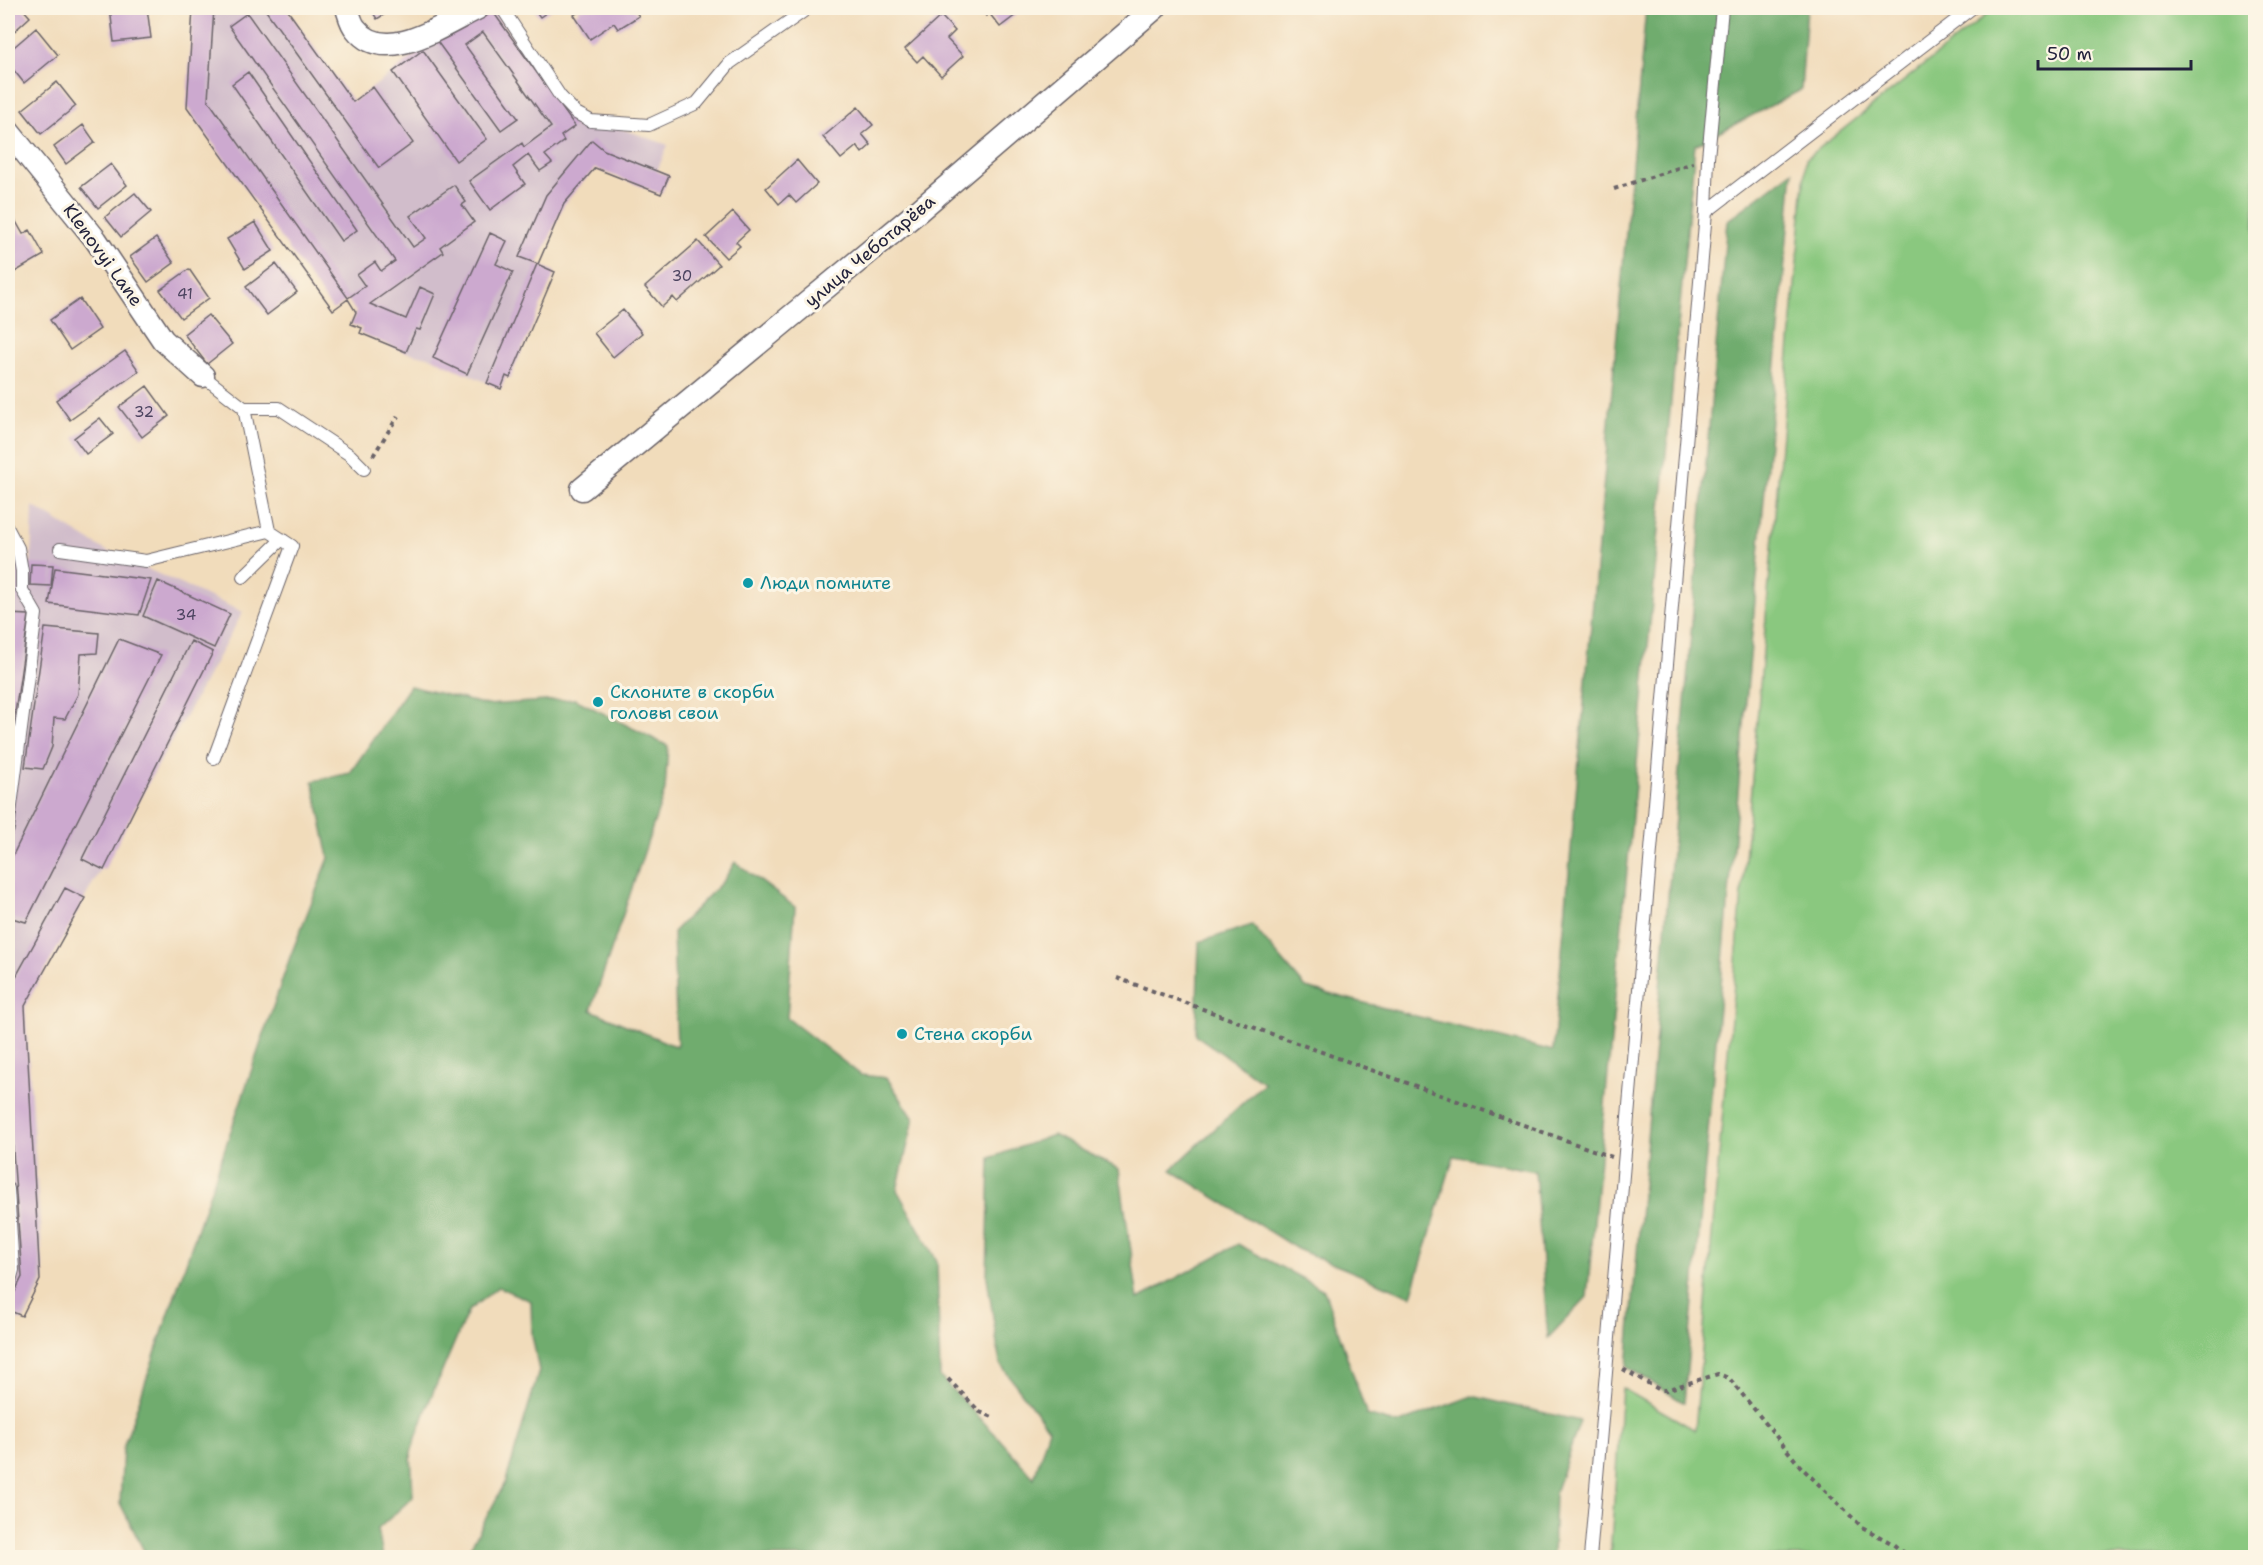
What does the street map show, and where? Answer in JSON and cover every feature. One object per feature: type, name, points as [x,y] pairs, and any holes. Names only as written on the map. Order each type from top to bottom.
[{"type":"street","points":[[347,8],[356,29],[376,45],[396,45],[478,8]]},
{"type":"street","name":"улица Чеботарёва","points":[[582,489],[915,214],[1155,8]]},
{"type":"street","name":"Klenovyi Lane","points":[[8,131],[96,240],[163,340],[203,376]]},
{"type":"lane","points":[[502,8],[560,96],[576,113],[591,121],[649,125],[697,103],[730,63],[808,8]]},
{"type":"lane","points":[[1590,1557],[1641,990],[1722,8]]},
{"type":"lane","points":[[1706,212],[1972,8]]},
{"type":"lane","points":[[203,376],[244,408],[279,408],[350,455],[364,469]]},
{"type":"lane","points":[[244,408],[269,531]]},
{"type":"lane","points":[[8,529],[18,548],[22,571],[22,590],[36,614],[8,829]]},
{"type":"lane","points":[[60,549],[146,561],[269,531],[292,546],[214,758]]},
{"type":"lane","points":[[243,577],[282,539]]},
{"type":"lane","points":[[8,1189],[13,1270],[8,1288]]},
{"type":"path","points":[[1614,189],[1708,158]]},
{"type":"path","points":[[364,469],[398,416]]},
{"type":"path","points":[[1117,978],[1624,1161]]},
{"type":"path","points":[[1608,1361],[1666,1390],[1718,1374],[1729,1378],[1800,1466],[1862,1527],[1893,1544],[1909,1557]]},
{"type":"path","points":[[948,1379],[980,1412],[994,1418]]},
{"type":"shaded area","points":[[193,8],[286,8],[353,102],[436,40],[491,9],[575,126],[620,128],[668,145],[657,171],[669,176],[661,194],[595,168],[564,204],[538,264],[555,272],[510,378],[506,377],[501,389],[433,358],[406,352],[360,333],[362,328],[351,324],[356,312],[348,300],[333,310],[187,107]]},
{"type":"shaded area","points":[[33,506],[105,550],[243,612],[25,1006],[44,1281],[24,1320],[11,1321],[8,1329],[8,592],[11,566],[31,563]]},
{"type":"green space","points":[[1646,8],[1807,8],[1801,90],[1695,145],[1587,1297],[1548,1338],[1535,1171],[1454,1156],[1411,1296],[1297,1249],[1171,1170],[1264,1083],[1196,1035],[1199,942],[1252,925],[1306,988],[1553,1051]]},
{"type":"green space","points":[[1995,8],[2255,8],[2255,1557],[1610,1557],[1622,1388],[1695,1430],[1806,159]]},
{"type":"green space","points":[[1793,171],[1684,1403],[1627,1367],[1727,221]]},
{"type":"green space","points":[[410,686],[487,705],[575,699],[668,746],[665,790],[591,1010],[677,1047],[673,932],[724,880],[735,862],[795,907],[787,1018],[861,1075],[887,1078],[914,1119],[897,1190],[937,1261],[940,1377],[1034,1478],[1049,1429],[1000,1364],[987,1277],[990,1158],[1053,1135],[1119,1169],[1138,1299],[1238,1244],[1324,1290],[1367,1415],[1397,1424],[1472,1396],[1580,1421],[1555,1493],[1553,1557],[465,1557],[506,1481],[539,1371],[532,1335],[531,1301],[498,1287],[468,1311],[429,1402],[411,1452],[413,1497],[378,1529],[383,1557],[147,1557],[120,1503],[123,1448],[290,957],[329,858],[313,781],[350,773]]},
{"type":"building","points":[[8,8],[22,8],[30,17],[8,37]]},
{"type":"building","points":[[110,8],[147,8],[151,38],[114,42]]},
{"type":"building","points":[[193,8],[214,8],[208,100],[348,298],[365,286],[357,275],[375,262],[381,271],[395,261],[229,26],[247,13],[413,247],[426,238],[410,216],[454,185],[466,202],[462,205],[474,222],[440,247],[443,252],[370,304],[406,319],[420,287],[435,294],[420,330],[416,329],[406,352],[360,333],[362,328],[351,324],[356,312],[348,299],[333,310],[187,107]]},
{"type":"building","points":[[264,8],[286,8],[353,102],[373,87],[413,143],[379,168]]},
{"type":"building","points":[[370,8],[395,8],[377,19]]},
{"type":"building","points":[[533,8],[553,8],[540,17]]},
{"type":"building","points":[[578,8],[633,8],[639,16],[618,29],[614,23],[590,39],[574,15],[580,11]]},
{"type":"building","points":[[980,8],[1025,8],[1000,27],[989,13],[986,16]]},
{"type":"building","points":[[491,9],[575,126],[561,136],[564,141],[545,155],[552,163],[540,171],[528,155],[513,167],[525,184],[490,210],[469,181],[522,143],[524,147],[551,127],[483,32],[465,45],[518,118],[501,130],[436,40]]},
{"type":"building","points":[[941,16],[955,31],[947,39],[963,56],[941,76],[923,56],[917,62],[905,49]]},
{"type":"building","points":[[36,28],[58,55],[24,83],[8,63],[8,52]]},
{"type":"building","points":[[423,50],[487,139],[456,161],[393,72]]},
{"type":"building","points":[[248,72],[357,230],[341,241],[232,84]]},
{"type":"building","points":[[57,82],[76,106],[41,134],[22,110]]},
{"type":"building","points":[[858,107],[873,125],[862,134],[871,145],[862,153],[857,146],[841,159],[823,137]]},
{"type":"building","points":[[83,125],[95,142],[66,164],[54,147]]},
{"type":"building","points":[[592,140],[604,150],[669,176],[661,194],[595,168],[564,204],[538,264],[519,257],[546,195]]},
{"type":"building","points":[[797,160],[817,184],[796,203],[789,195],[779,204],[766,188]]},
{"type":"building","points":[[111,164],[127,185],[98,208],[81,187]]},
{"type":"building","points":[[135,193],[151,212],[121,237],[105,217]]},
{"type":"building","points":[[733,212],[749,230],[736,242],[740,246],[726,258],[706,237]]},
{"type":"building","points":[[14,218],[23,234],[30,230],[44,255],[8,276],[8,222]]},
{"type":"building","points":[[255,222],[273,251],[245,269],[227,239]]},
{"type":"building","points":[[490,233],[507,241],[496,264],[513,272],[467,374],[433,358]]},
{"type":"building","points":[[156,238],[174,263],[148,282],[130,257]]},
{"type":"building","points":[[698,241],[719,265],[677,302],[673,297],[662,307],[645,287]]},
{"type":"building","points":[[276,264],[297,292],[267,315],[246,287]]},
{"type":"building","points":[[537,264],[555,272],[510,378],[506,376],[501,389],[487,383]]},
{"type":"building","points":[[189,269],[209,298],[181,318],[160,290]]},
{"type":"building","points":[[80,299],[100,329],[70,350],[50,320]]},
{"type":"building","points":[[623,310],[642,333],[613,357],[594,333]]},
{"type":"building","points":[[208,315],[232,344],[207,364],[184,334]]},
{"type":"building","points":[[125,351],[139,371],[70,420],[56,400]]},
{"type":"building","points":[[147,386],[169,416],[142,437],[119,407]]},
{"type":"building","points":[[100,418],[113,434],[86,454],[74,438]]},
{"type":"building","points":[[31,564],[53,565],[51,586],[30,585]]},
{"type":"building","points":[[55,568],[151,580],[139,615],[49,604]]},
{"type":"building","points":[[158,581],[230,614],[214,648],[143,616]]},
{"type":"building","points":[[8,614],[29,615],[9,755],[8,755]]},
{"type":"building","points":[[45,628],[99,633],[97,653],[81,654],[78,694],[65,719],[54,718],[52,747],[43,769],[25,767]]},
{"type":"building","points":[[119,639],[161,655],[26,922],[8,917],[12,857]]},
{"type":"building","points":[[191,641],[213,652],[104,870],[82,859]]},
{"type":"building","points":[[65,888],[85,898],[25,1006],[40,1280],[22,1316],[8,1310],[22,1277],[8,1082],[8,991]]},
{"type":"place","name":"Люди помните","points":[[748,583]]},
{"type":"place","name":"Склоните в скорби головы свои","points":[[598,702]]},
{"type":"place","name":"Стена скорби","points":[[902,1034]]}]
